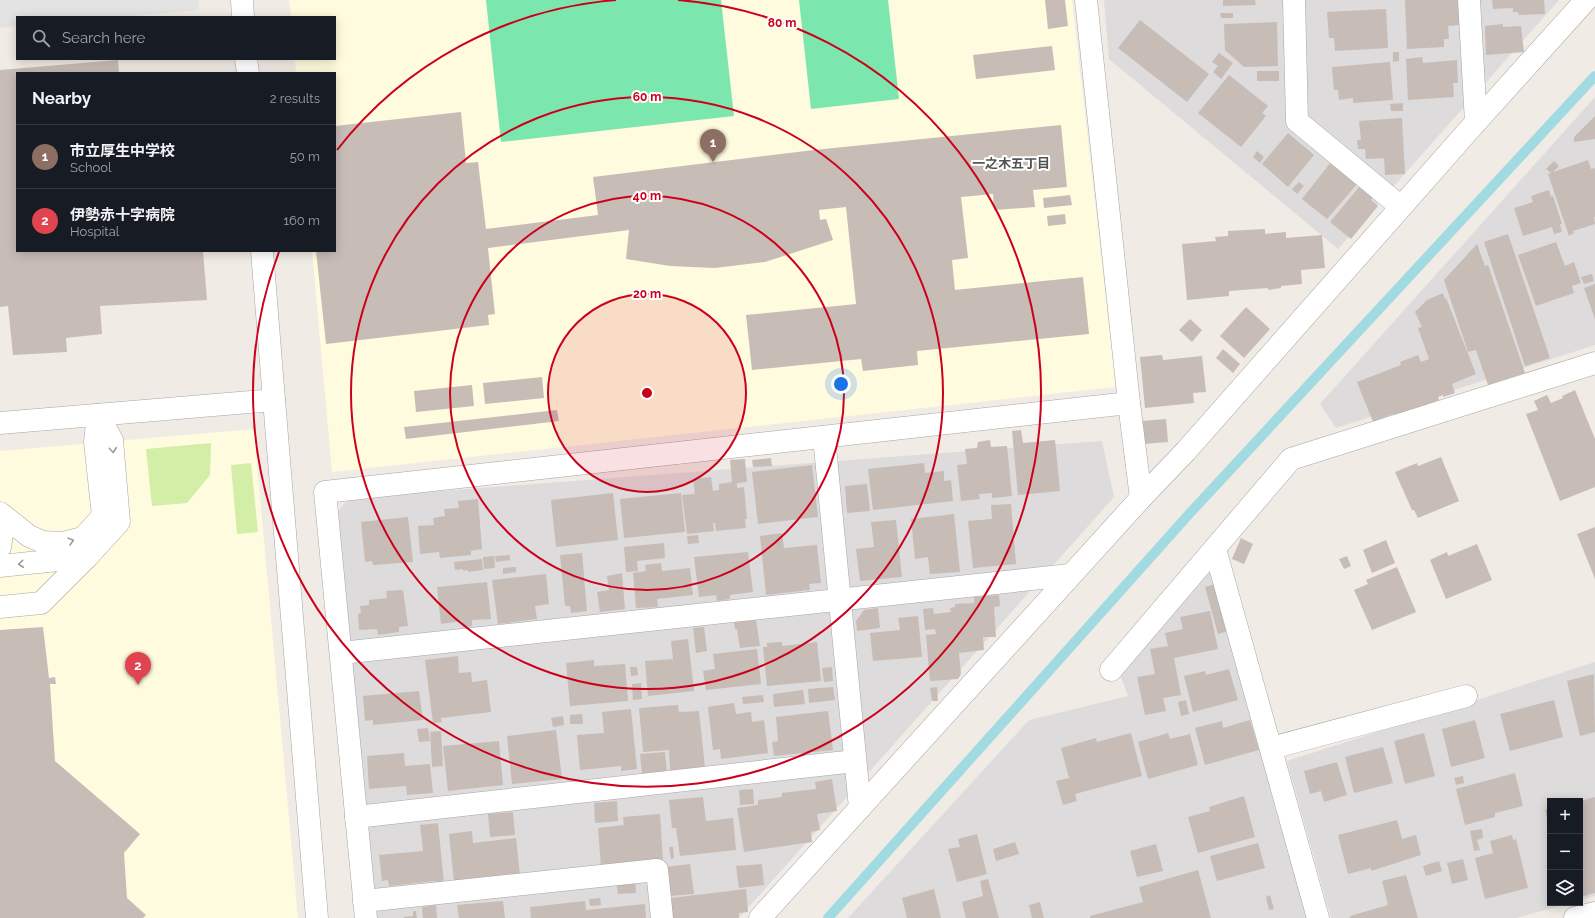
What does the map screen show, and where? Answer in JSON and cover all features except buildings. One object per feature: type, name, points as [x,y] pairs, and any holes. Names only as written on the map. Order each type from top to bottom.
[{"type":"street","points":[[242,0],[243,16]]},
{"type":"street","points":[[1086,0],[1129,403],[1141,498]]},
{"type":"street","points":[[1294,0],[1297,121],[1401,207]]},
{"type":"street","points":[[1470,0],[1476,122]]},
{"type":"street","points":[[760,918],[1141,498],[1186,451],[1476,122],[1586,0]]},
{"type":"street","points":[[246,60],[248,72]]},
{"type":"street","points":[[262,252],[317,918]]},
{"type":"street","points":[[1111,670],[1291,459],[1595,362]]},
{"type":"street","points":[[0,423],[274,400]]},
{"type":"street","points":[[662,918],[657,870],[365,909],[325,492],[1129,403]]},
{"type":"street","points":[[29,536],[43,542],[63,543],[82,538],[102,516],[95,442],[98,415]]},
{"type":"street","points":[[0,607],[41,603],[87,557],[119,522],[112,440],[98,415]]},
{"type":"street","points":[[824,437],[860,808]]},
{"type":"street","points":[[0,512],[29,536],[38,546],[44,562],[42,585],[24,605]]},
{"type":"street","points":[[0,518],[3,529],[0,547]]},
{"type":"street","points":[[1215,549],[1318,918]]},
{"type":"street","points":[[0,566],[87,557]]},
{"type":"street","points":[[341,653],[1070,576]]},
{"type":"street","points":[[1271,748],[1466,696]]},
{"type":"street","points":[[356,817],[855,761]]},
{"type":"street","points":[[1575,918],[1595,912]]},
{"type":"shaded area","points":[[0,0],[198,0],[199,10],[133,16],[16,16],[16,26],[0,28]]},
{"type":"shaded area","points":[[289,0],[1072,0],[1116,387],[332,472],[312,252],[336,252],[336,72],[296,72],[295,60],[336,60],[336,16],[291,16]]},
{"type":"shaded area","points":[[1104,0],[1559,0],[1338,249],[1109,59]]},
{"type":"shaded area","points":[[1595,97],[1595,345],[1336,428],[1320,404]]},
{"type":"shaded area","points":[[254,429],[298,918],[0,918],[0,451]]},
{"type":"shaded area","points":[[1102,441],[1114,497],[739,918],[372,918],[338,511],[349,498]]},
{"type":"shaded area","points":[[1211,571],[1307,918],[848,918],[1029,720],[1128,696],[1120,675]]},
{"type":"shaded area","points":[[1595,662],[1595,896],[1583,899],[1583,798],[1547,798],[1547,906],[1559,906],[1516,918],[1331,918],[1287,761]]},
{"type":"green space","points":[[486,0],[721,0],[734,116],[501,142]]},
{"type":"green space","points":[[799,0],[888,0],[899,99],[811,109]]},
{"type":"green space","points":[[211,443],[210,475],[187,503],[152,506],[146,449]]},
{"type":"green space","points":[[251,463],[258,532],[237,534],[231,465]]},
{"type":"waterway","points":[[828,918],[1190,513],[1595,76]]},
{"type":"place","name":"市立厚生中学校","points":[[713,162]]},
{"type":"place","name":"伊勢赤十字病院","points":[[138,685]]},
{"type":"district","name":"一之木五丁目","points":[[1011,163]]}]
